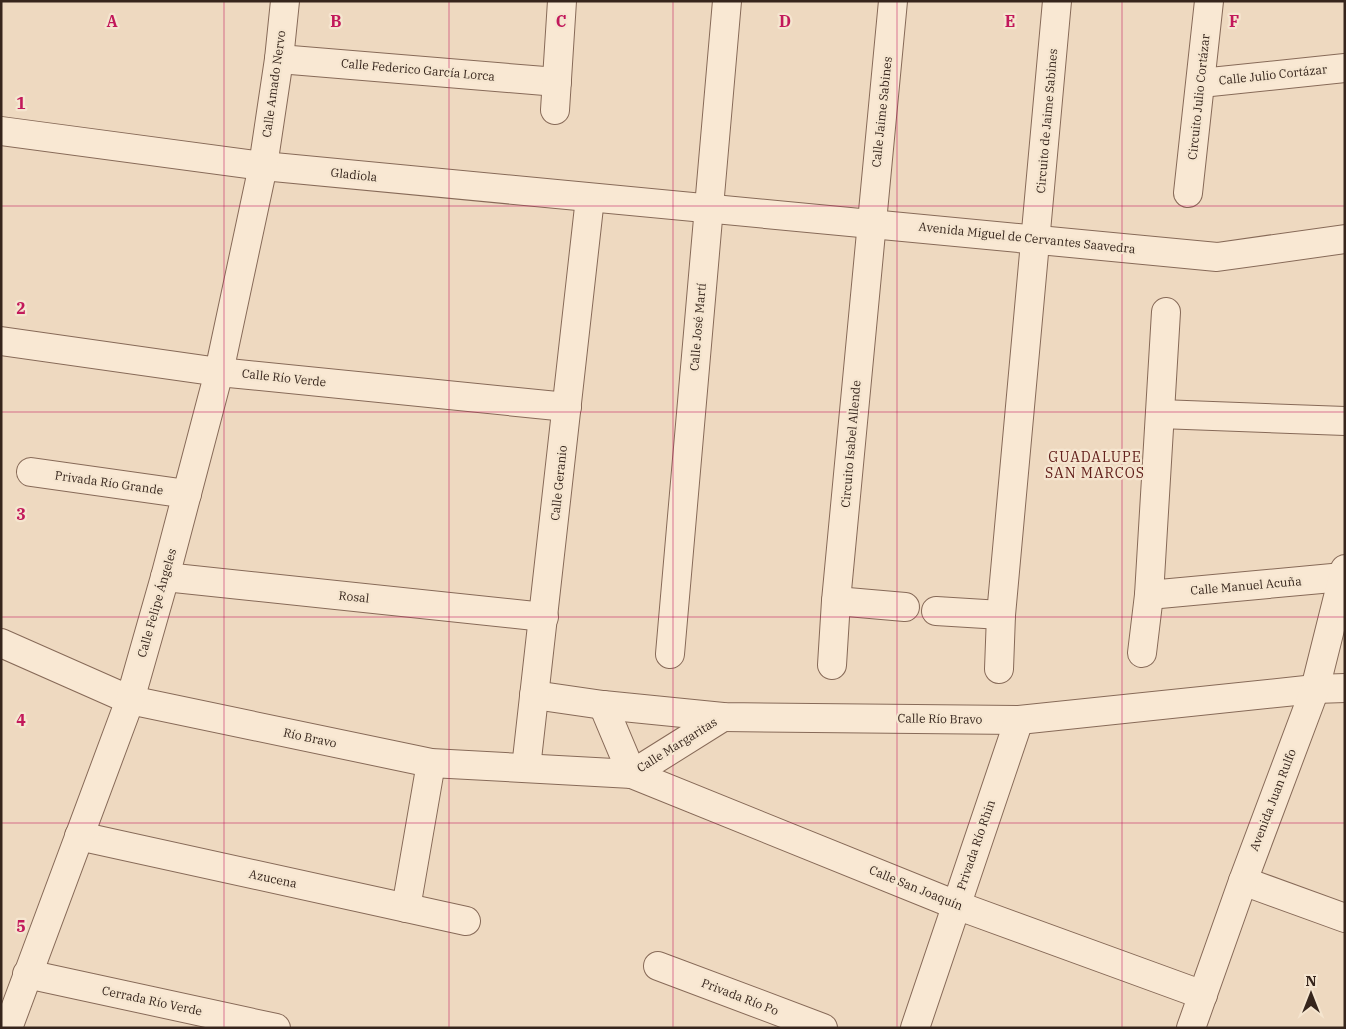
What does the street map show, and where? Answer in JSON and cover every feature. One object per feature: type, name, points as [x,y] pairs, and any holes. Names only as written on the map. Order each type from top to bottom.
[{"type":"street","name":"Calle Amado Nervo","points":[[263,166],[279,59],[285,1]]},
{"type":"street","points":[[555,110],[562,1]]},
{"type":"street","name":"Calle José Martí","points":[[670,654],[727,1]]},
{"type":"street","name":"Calle Jaime Sabines","points":[[871,223],[893,1]]},
{"type":"street","name":"Circuito de Jaime Sabines","points":[[1036,240],[1057,1]]},
{"type":"street","name":"Circuito Julio Cortázar","points":[[1188,193],[1209,1]]},
{"type":"street","name":"Calle Federico García Lorca","points":[[279,59],[557,82]]},
{"type":"street","name":"Calle Julio Cortázar","points":[[1201,83],[1345,68]]},
{"type":"street","name":"Gladiola","points":[[1,131],[263,166],[590,198],[708,207]]},
{"type":"street","name":"Calle Felipe Ángeles","points":[[6,1025],[130,700],[165,577],[219,372],[263,166]]},
{"type":"street","name":"Calle Geranio","points":[[526,768],[590,198]]},
{"type":"street","name":"Avenida Miguel de Cervantes Saavedra","points":[[708,207],[1217,257],[1345,239]]},
{"type":"street","name":"Circuito Isabel Allende","points":[[832,665],[836,601],[871,223]]},
{"type":"street","points":[[999,669],[1001,615],[1036,240]]},
{"type":"street","points":[[1142,653],[1149,595],[1166,312]]},
{"type":"street","name":"Calle Río Verde","points":[[1,341],[219,372],[567,407]]},
{"type":"street","points":[[1160,414],[1345,421]]},
{"type":"street","name":"Privada Río Grande","points":[[31,472],[187,494]]},
{"type":"street","name":"Calle Manuel Acuña","points":[[1149,595],[1344,573]]},
{"type":"street","name":"Avenida Juan Rulfo","points":[[1191,1028],[1243,881],[1316,689],[1344,573]]},
{"type":"street","name":"Rosal","points":[[165,577],[544,617]]},
{"type":"street","points":[[836,601],[904,607]]},
{"type":"street","points":[[936,611],[1001,615]]},
{"type":"street","name":"Río Bravo","points":[[1,643],[130,700],[431,763],[632,774]]},
{"type":"street","name":"Calle Río Bravo","points":[[534,695],[603,705],[723,717],[1019,720],[1316,689],[1345,688]]},
{"type":"street","points":[[603,705],[632,774]]},
{"type":"street","name":"Calle Margaritas","points":[[632,774],[723,717]]},
{"type":"street","name":"Privada Río Rhin","points":[[915,1028],[1019,720]]},
{"type":"street","points":[[406,908],[431,763]]},
{"type":"street","name":"Calle San Joaquín","points":[[632,774],[956,905],[1203,995]]},
{"type":"street","name":"Azucena","points":[[79,836],[466,921]]},
{"type":"street","points":[[1243,881],[1345,918]]},
{"type":"street","name":"Privada Río Po","points":[[658,966],[823,1028]]},
{"type":"street","name":"Cerrada Río Verde","points":[[27,974],[276,1028]]},
{"type":"district","name":"GUADALUPE SAN MARCOS","points":[[1095,466]]}]
